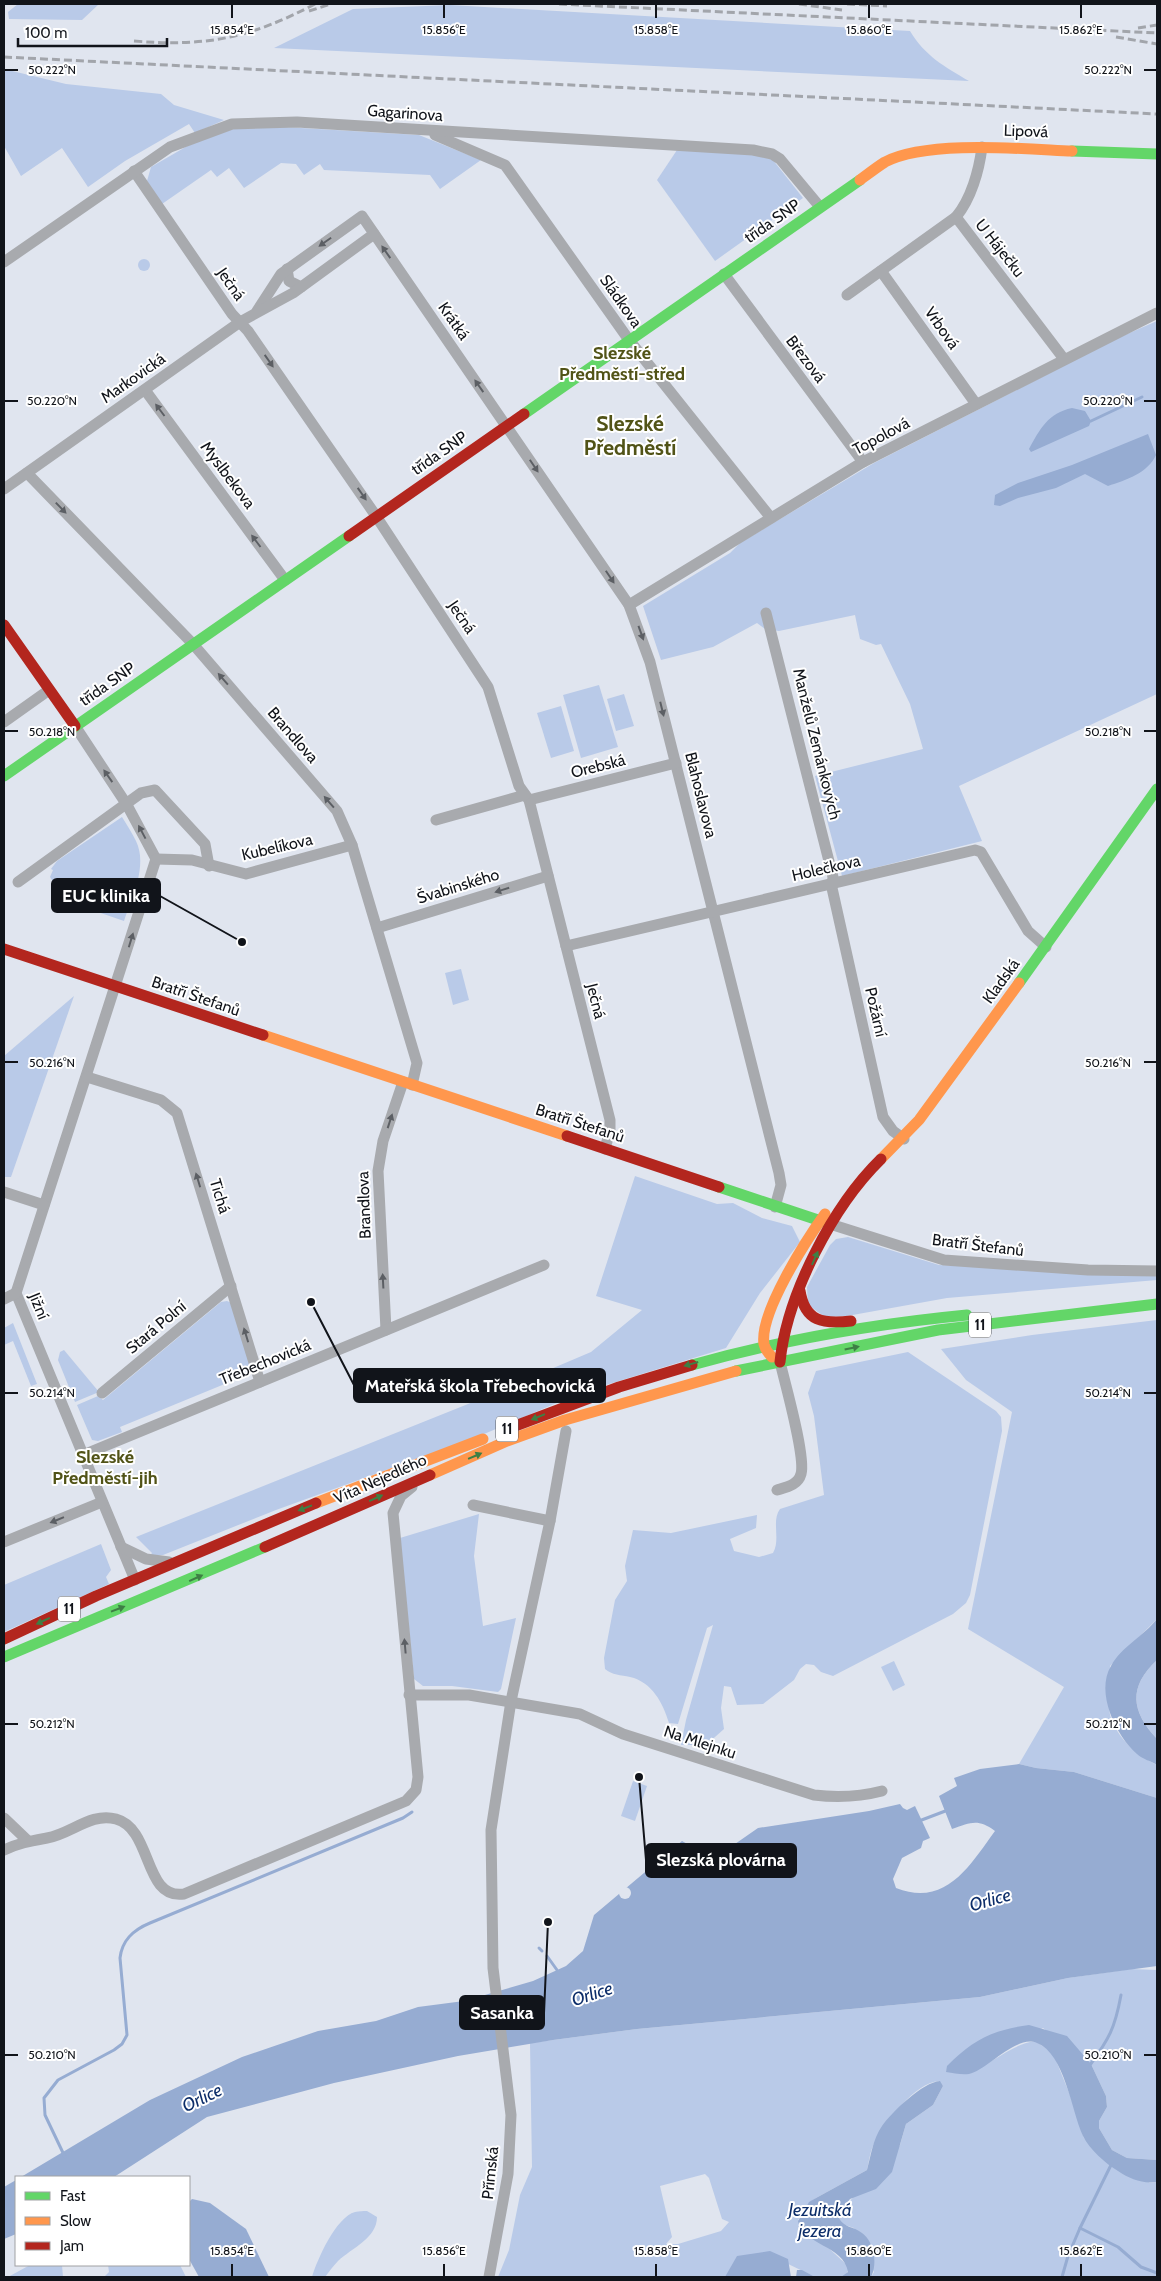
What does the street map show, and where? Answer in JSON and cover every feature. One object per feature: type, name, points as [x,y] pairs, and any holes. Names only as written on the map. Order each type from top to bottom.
[{"type":"main road","name":"Lipová","points":[[894,158],[919,152],[982,147],[1157,154]]},
{"type":"main road","name":"třída SNP","points":[[4,776],[820,207],[894,158]]},
{"type":"main road","points":[[4,625],[75,726]]},
{"type":"main road","name":"Kladská","points":[[780,1362],[781,1343],[833,1202],[860,1181],[904,1139],[1046,947],[1157,789]]},
{"type":"main road","name":"Bratří Štefanů","points":[[4,949],[775,1207],[798,1223],[825,1223]]},
{"type":"main road","name":"Kladská","points":[[765,1346],[767,1324],[780,1292],[803,1249],[860,1181]]},
{"type":"main road","points":[[734,1193],[760,1209],[798,1223]]},
{"type":"main road","points":[[798,1223],[815,1211],[833,1202]]},
{"type":"main road","points":[[798,1223],[803,1249]]},
{"type":"main road","points":[[800,1291],[802,1304],[809,1314],[826,1323],[884,1316],[922,1318]]},
{"type":"main road","name":"11","points":[[765,1346],[922,1318],[1004,1312],[1157,1295]]},
{"type":"main road","name":"11","points":[[780,1362],[938,1330],[1157,1304]]},
{"type":"main road","points":[[765,1346],[768,1352],[780,1362]]},
{"type":"main road","name":"Víta Nejedlého","points":[[4,1639],[278,1518],[588,1397],[638,1380],[738,1351],[765,1346]]},
{"type":"main road","name":"Víta Nejedlého","points":[[4,1657],[160,1594],[430,1475],[565,1420],[741,1370],[780,1362]]},
{"type":"street","name":"Gagarinova","points":[[4,262],[170,147],[232,124],[297,122],[764,152],[772,154],[785,164],[820,207]]},
{"type":"street","name":"Sládkova","points":[[427,131],[505,165],[629,340],[771,518]]},
{"type":"street","name":"U Háječku","points":[[982,147],[966,206],[956,217],[1064,359]]},
{"type":"street","name":"Ječná","points":[[134,171],[376,516],[484,679],[497,709],[519,786],[527,798],[548,876],[610,1120],[610,1130],[605,1149]]},
{"type":"street","name":"Markovická","points":[[4,489],[240,322],[301,288],[374,234],[362,216],[281,274],[257,311]]},
{"type":"street","points":[[847,295],[956,217]]},
{"type":"street","name":"Krátká","points":[[374,234],[507,426]]},
{"type":"street","points":[[287,269],[289,281],[301,288]]},
{"type":"street","name":"Vrbová","points":[[881,271],[976,404]]},
{"type":"street","name":"Březová","points":[[724,274],[863,462]]},
{"type":"street","name":"Topolová","points":[[629,605],[863,462],[1157,313]]},
{"type":"street","name":"Myslbekova","points":[[145,390],[285,580]]},
{"type":"street","name":"Blahoslavova","points":[[507,426],[629,605],[644,642],[779,1173],[780,1185],[775,1207]]},
{"type":"street","name":"Brandlova","points":[[27,473],[193,644],[337,811],[352,845],[417,1063],[383,1141],[378,1171],[386,1330]]},
{"type":"street","name":"Manželů Zemánkových","points":[[766,613],[774,636],[834,877],[832,884]]},
{"type":"street","points":[[4,722],[49,690]]},
{"type":"street","points":[[75,726],[128,805],[156,859],[116,986]]},
{"type":"street","name":"Orebská","points":[[436,820],[676,763]]},
{"type":"street","points":[[18,882],[128,805],[140,794],[155,790],[204,844],[209,866]]},
{"type":"street","name":"Kubelíkova","points":[[156,859],[192,860],[209,866],[246,874],[352,845]]},
{"type":"street","name":"Holečkova","points":[[566,946],[954,854],[978,850],[1028,931],[1046,947]]},
{"type":"street","name":"Švabinského","points":[[377,928],[548,876]]},
{"type":"street","name":"Požární","points":[[832,884],[883,1117],[893,1131],[904,1139]]},
{"type":"street","name":"Jižní","points":[[116,986],[16,1293],[135,1580]]},
{"type":"street","name":"Tichá","points":[[87,1077],[161,1100],[177,1113],[260,1382]]},
{"type":"street","points":[[4,1192],[44,1206]]},
{"type":"street","name":"Bratří Štefanů","points":[[825,1223],[944,1260],[1088,1270],[1157,1271]]},
{"type":"street","name":"Třebechovická","points":[[83,1454],[544,1266]]},
{"type":"street","name":"Stará Polní","points":[[102,1393],[231,1286]]},
{"type":"street","points":[[4,1299],[16,1293]]},
{"type":"street","points":[[777,1490],[791,1487],[802,1468],[796,1429],[780,1362]]},
{"type":"street","points":[[511,1702],[550,1520],[566,1431]]},
{"type":"street","points":[[4,1850],[27,1840],[48,1838],[96,1818],[107,1817],[121,1820],[132,1828],[159,1883],[167,1893],[175,1895],[192,1890],[406,1801],[416,1790],[418,1777],[393,1513],[406,1491],[430,1475]]},
{"type":"street","points":[[4,1542],[102,1502]]},
{"type":"street","points":[[473,1505],[550,1520]]},
{"type":"street","points":[[121,1547],[146,1559],[177,1562]]},
{"type":"street","name":"Na Mlejnku","points":[[410,1695],[470,1695],[580,1714],[623,1734],[814,1796],[837,1798],[863,1796],[882,1791]]},
{"type":"street","name":"Přímská","points":[[489,2277],[508,2174],[512,2114],[493,1968],[491,1830],[511,1702]]},
{"type":"street","points":[[4,1818],[27,1840]]},
{"type":"shaded area","points":[[18,4],[99,4],[82,20],[9,19],[8,12]]},
{"type":"shaded area","points":[[450,5],[910,31],[929,54],[944,66],[969,81],[274,48],[353,9]]},
{"type":"shaded area","points":[[4,69],[66,84],[161,94],[174,105],[224,120],[195,133],[189,124],[125,161],[88,187],[62,148],[21,176],[4,146]]},
{"type":"shaded area","points":[[284,127],[419,135],[481,160],[440,189],[430,175],[324,170],[320,164],[304,175],[296,164],[281,163],[244,188],[229,168],[217,177],[211,170],[162,204],[147,181],[151,167],[189,145],[233,129]]},
{"type":"shaded area","points":[[677,150],[754,154],[773,160],[803,198],[715,261],[657,180]]},
{"type":"shaded area","points":[[142,259],[146,259],[150,265],[146,271],[142,271],[138,267],[138,263]]},
{"type":"shaded area","points":[[1157,321],[1157,694],[959,786],[982,841],[842,876],[815,776],[923,749],[910,704],[881,644],[876,645],[860,639],[855,615],[779,631],[765,629],[757,623],[713,647],[661,660],[643,606],[730,553],[740,543],[874,463],[1118,338]]},
{"type":"shaded area","points":[[599,685],[618,747],[581,758],[563,695]]},
{"type":"shaded area","points":[[624,694],[634,726],[616,731],[607,699]]},
{"type":"shaded area","points":[[561,706],[574,751],[551,758],[537,713]]},
{"type":"shaded area","points":[[122,817],[136,841],[140,861],[138,881],[124,921],[54,897],[57,888],[50,877],[53,870],[51,869],[57,861]]},
{"type":"shaded area","points":[[461,969],[469,1000],[453,1005],[445,973]]},
{"type":"shaded area","points":[[74,996],[11,1177],[4,1177],[4,1056]]},
{"type":"shaded area","points":[[635,1176],[717,1204],[733,1203],[762,1218],[792,1226],[800,1242],[760,1293],[726,1348],[580,1393],[477,1437],[276,1510],[163,1555],[150,1556],[152,1553],[136,1537],[483,1398],[591,1352],[642,1310],[596,1296]]},
{"type":"shaded area","points":[[848,1237],[939,1265],[1157,1274],[1157,1280],[947,1298],[847,1316],[825,1317],[808,1305],[807,1287],[830,1245],[836,1239]]},
{"type":"shaded area","points":[[227,1301],[234,1304],[253,1364],[246,1367],[249,1374],[120,1427],[122,1432],[98,1441],[92,1440],[77,1405],[98,1396],[103,1400],[221,1302]]},
{"type":"shaded area","points":[[1157,1320],[1157,1619],[1110,1666],[1109,1700],[1114,1726],[1124,1740],[1142,1757],[1157,1765],[1157,1798],[1074,1772],[1036,1768],[1019,1764],[1064,1687],[968,1629],[1012,1412],[966,1380],[941,1349],[1032,1335]]},
{"type":"shaded area","points":[[13,1323],[37,1384],[31,1386],[13,1341],[4,1345],[4,1328]]},
{"type":"shaded area","points":[[64,1350],[99,1392],[75,1402],[58,1360],[60,1352]]},
{"type":"shaded area","points":[[908,1352],[996,1411],[1001,1417],[1002,1431],[970,1595],[966,1603],[953,1614],[833,1676],[821,1672],[814,1665],[806,1664],[800,1669],[794,1680],[763,1704],[737,1705],[731,1687],[724,1686],[721,1708],[724,1729],[706,1745],[681,1745],[686,1720],[713,1625],[707,1628],[678,1724],[669,1723],[656,1694],[645,1683],[630,1677],[614,1674],[605,1669],[604,1658],[615,1600],[627,1581],[625,1566],[633,1530],[671,1533],[757,1515],[756,1528],[730,1539],[734,1551],[759,1557],[773,1553],[776,1542],[776,1519],[780,1509],[824,1495],[814,1416],[808,1393],[816,1371]]},
{"type":"shaded area","points":[[479,1514],[474,1556],[483,1626],[516,1618],[501,1689],[498,1692],[452,1686],[423,1686],[414,1679],[400,1538]]},
{"type":"shaded area","points":[[101,1544],[111,1570],[106,1577],[109,1584],[4,1632],[4,1585]]},
{"type":"shaded area","points":[[1157,1660],[1157,1739],[1142,1719],[1136,1699],[1137,1689],[1141,1680]]},
{"type":"shaded area","points":[[894,1661],[905,1685],[893,1691],[881,1667]]},
{"type":"shaded area","points":[[633,1781],[647,1786],[635,1821],[621,1816]]},
{"type":"shaded area","points":[[1131,1969],[1157,1970],[1157,2160],[1127,2158],[1112,2150],[1099,2128],[1099,2121],[1107,2107],[1106,2096],[1091,2064],[1043,2028],[946,2071],[958,2073],[970,2071],[1012,2049],[1035,2041],[1053,2053],[1070,2095],[1084,2138],[1150,2183],[1157,2182],[1157,2277],[871,2277],[874,2272],[854,2228],[842,2224],[839,2218],[840,2212],[900,2145],[906,2124],[933,2105],[943,2086],[939,2081],[920,2088],[901,2105],[873,2147],[867,2170],[809,2203],[798,2220],[847,2265],[848,2271],[845,2276],[815,2277],[784,2262],[727,2277],[498,2277],[509,2250],[520,2195],[532,2167],[530,2043],[637,2029],[980,1997],[1068,1978]],"holes":[[[705,2174],[709,2178],[722,2219],[729,2222],[721,2231],[678,2244],[666,2244],[672,2237],[660,2186]]]},
{"type":"shaded area","points":[[367,2211],[377,2217],[373,2231],[368,2237],[338,2261],[325,2277],[312,2277],[318,2260],[334,2230],[348,2216],[355,2212]]},
{"type":"shaded area","points":[[28,2266],[62,2266],[63,2277],[8,2277]]},
{"type":"shaded area","points":[[108,2266],[180,2266],[186,2277],[104,2277],[109,2272]]},
{"type":"water","points":[[1072,408],[1085,411],[1091,421],[1089,426],[1031,452],[1029,449],[1046,423],[1057,414]]},
{"type":"water","points":[[1148,434],[1156,455],[1148,467],[1129,478],[1108,486],[1085,474],[1056,488],[1018,498],[1000,506],[994,505],[995,495],[1018,483],[1072,465]]},
{"type":"water","points":[[1157,1619],[1157,1660],[1141,1680],[1137,1689],[1136,1699],[1142,1719],[1157,1739],[1157,1765],[1139,1756],[1122,1736],[1110,1713],[1105,1688],[1107,1677],[1115,1659]]},
{"type":"water","name":"Orlice","points":[[1019,1764],[1036,1768],[1074,1772],[1157,1798],[1157,1966],[1068,1978],[980,1997],[637,2029],[553,2040],[458,2056],[334,2083],[207,2117],[116,2176],[23,2176],[150,2100],[242,2057],[318,2031],[376,2021],[418,2007],[464,2001],[533,1981],[566,1966],[583,1951],[594,1915],[682,1841],[707,1855],[722,1853],[758,1828],[869,1811],[900,1804],[907,1810],[915,1806],[930,1838],[923,1841],[921,1848],[902,1858],[893,1879],[896,1888],[914,1893],[929,1892],[943,1888],[966,1869],[995,1831],[978,1823],[952,1829],[939,1796],[957,1786],[954,1778],[980,1769]]},
{"type":"water","points":[[1029,2025],[1067,2036],[1091,2064],[1106,2096],[1107,2107],[1099,2121],[1099,2128],[1112,2150],[1127,2158],[1157,2160],[1157,2182],[1141,2182],[1136,2180],[1118,2171],[1098,2156],[1083,2136],[1061,2070],[1047,2049],[1037,2043],[1020,2043],[969,2074],[946,2072],[947,2066],[956,2057],[975,2043],[994,2033]]},
{"type":"water","name":"Jezuitská jezera","points":[[940,2081],[943,2086],[933,2105],[906,2124],[892,2172],[876,2189],[850,2199],[840,2212],[839,2218],[843,2224],[859,2231],[866,2237],[874,2253],[874,2266],[871,2277],[841,2277],[848,2272],[845,2263],[831,2250],[807,2235],[801,2229],[798,2221],[809,2202],[867,2170],[876,2136],[882,2126],[900,2106],[917,2092],[925,2086]]},
{"type":"water","points":[[15,2181],[15,2234],[4,2239],[4,2187]]},
{"type":"water","points":[[192,2199],[210,2203],[246,2229],[269,2277],[199,2277],[190,2261],[190,2201]]},
{"type":"water","points":[[770,2251],[788,2259],[791,2277],[725,2277],[737,2256]]},
{"type":"water","name":"Jezuitská jezera","points":[[797,2270],[802,2270],[815,2277],[796,2277]]},
{"type":"pier","points":[[623,1887],[627,1887],[631,1893],[627,1899],[623,1899],[619,1895],[619,1891]]},
{"type":"waterway","points":[[1091,421],[1142,397]]},
{"type":"waterway","points":[[919,1821],[948,1810]]},
{"type":"waterway","points":[[65,2157],[45,2115],[44,2098],[58,2080],[114,2050],[122,2044],[127,2035],[120,1958],[123,1946],[129,1936],[150,1923],[403,1818],[412,1812]]},
{"type":"waterway","points":[[539,1948],[542,1951]]},
{"type":"waterway","points":[[547,1956],[557,1970]]},
{"type":"waterway","points":[[1090,2065],[1110,2033],[1121,1995]]},
{"type":"waterway","points":[[1111,2165],[1080,2228],[1118,2247],[1141,2267],[1157,2273]]},
{"type":"waterway","points":[[1062,2277],[1068,2256],[1080,2228]]},
{"type":"railway","points":[[134,41],[184,43],[228,38],[270,25],[315,4]]},
{"type":"railway","points":[[309,11],[331,4]]},
{"type":"railway","points":[[559,4],[1157,33]]},
{"type":"railway","points":[[799,4],[842,10]]},
{"type":"railway","points":[[847,4],[887,6]]},
{"type":"railway","points":[[1138,28],[1157,25]]},
{"type":"railway","points":[[1116,37],[1157,44]]},
{"type":"railway","points":[[4,57],[1157,114]]},
{"type":"traffic: fast","points":[[1072,151],[1157,154]]},
{"type":"traffic: fast","points":[[524,414],[860,180]]},
{"type":"traffic: fast","points":[[4,776],[349,536]]},
{"type":"traffic: fast","points":[[1019,983],[1157,789]]},
{"type":"traffic: fast","points":[[719,1187],[830,1224]]},
{"type":"traffic: fast","points":[[736,1371],[938,1330],[1157,1304]]},
{"type":"traffic: fast","points":[[692,1365],[828,1334],[897,1323],[967,1315]]},
{"type":"traffic: fast","points":[[4,1657],[265,1547]]},
{"type":"traffic: slow","points":[[860,180],[885,162],[903,155],[925,151],[950,148],[1072,151]]},
{"type":"traffic: slow","points":[[881,1159],[919,1120],[1019,983]]},
{"type":"traffic: slow","points":[[263,1035],[567,1136]]},
{"type":"traffic: slow","points":[[772,1357],[764,1344],[764,1331],[769,1314],[776,1296],[796,1258],[825,1214]]},
{"type":"traffic: slow","points":[[430,1475],[507,1441],[565,1420],[736,1371]]},
{"type":"traffic: slow","points":[[316,1503],[483,1439]]},
{"type":"traffic: jam","points":[[349,536],[524,414]]},
{"type":"traffic: jam","points":[[4,625],[75,726]]},
{"type":"traffic: jam","points":[[4,949],[263,1035]]},
{"type":"traffic: jam","points":[[567,1136],[719,1187]]},
{"type":"traffic: jam","points":[[780,1362],[784,1336],[792,1308],[802,1280],[815,1253],[846,1201],[863,1178],[881,1159]]},
{"type":"traffic: jam","points":[[800,1291],[806,1309],[817,1319],[832,1322],[851,1321]]},
{"type":"traffic: jam","points":[[507,1429],[619,1387],[692,1365]]},
{"type":"traffic: jam","points":[[265,1547],[430,1475]]},
{"type":"traffic: jam","points":[[4,1639],[96,1596],[316,1503]]},
{"type":"place","name":"EUC klinika","points":[[242,942]]},
{"type":"place","name":"Mateřská škola Třebechovická","points":[[311,1302]]},
{"type":"place","name":"Slezská plovárna","points":[[639,1777]]},
{"type":"place","name":"Sasanka","points":[[548,1922]]},
{"type":"district","name":"Slezské Předměstí-střed","points":[[622,363]]},
{"type":"district","name":"Slezské Předměstí","points":[[630,435]]},
{"type":"district","name":"Slezské Předměstí-jih","points":[[105,1467]]}]
